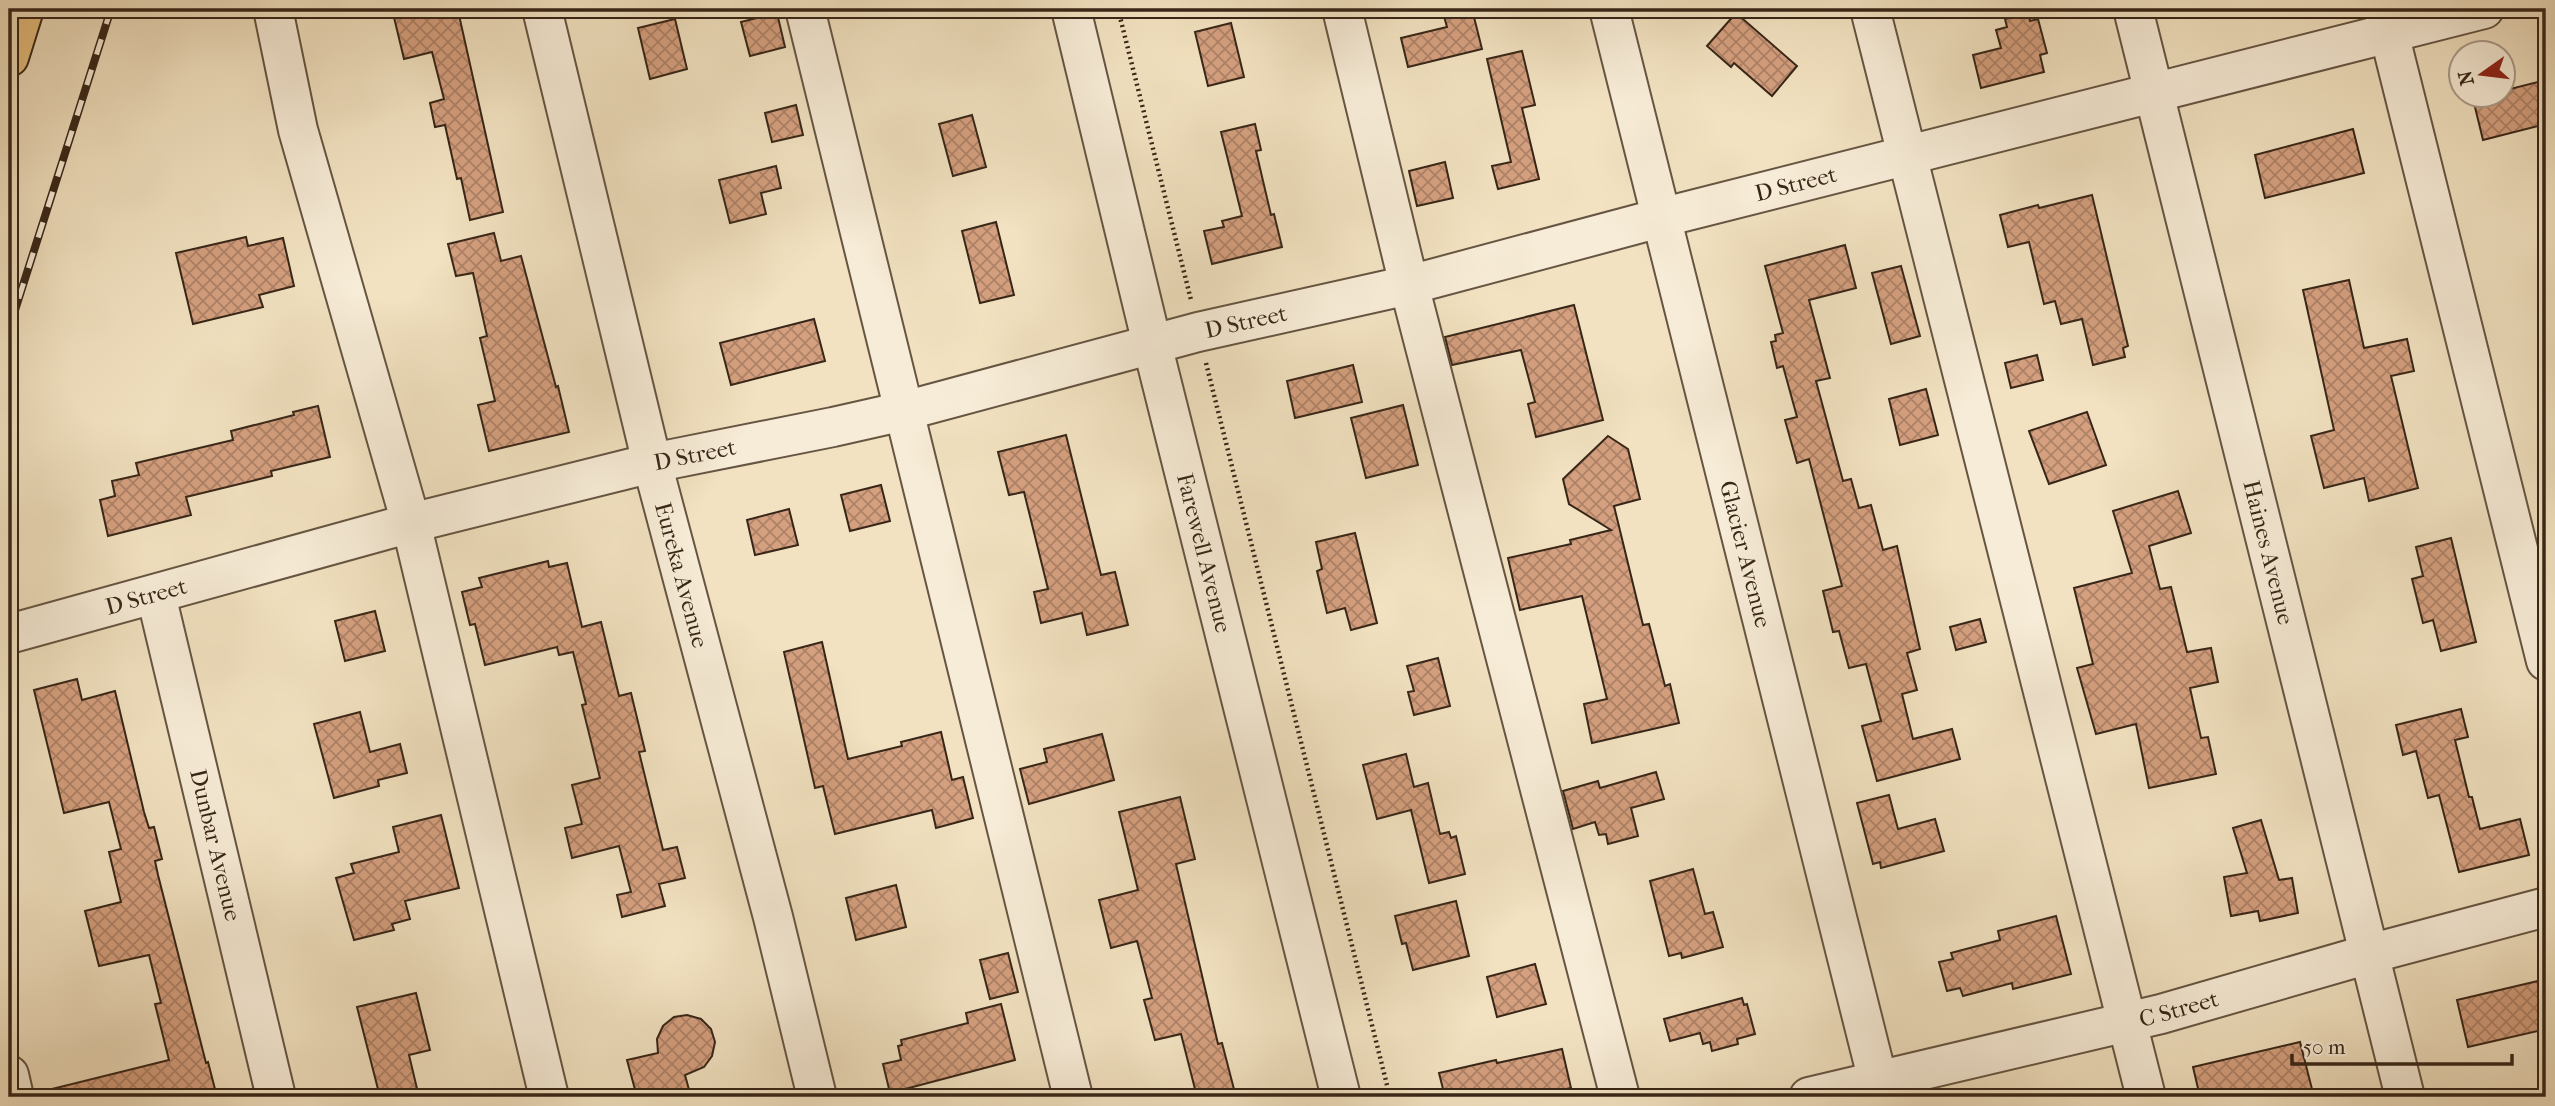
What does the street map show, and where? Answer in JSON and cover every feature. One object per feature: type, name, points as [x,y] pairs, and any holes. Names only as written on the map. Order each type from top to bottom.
[{"type":"main road","points":[[9,57],[24,9]]},
{"type":"street","points":[[274,9],[298,130],[411,523],[550,1097]]},
{"type":"street","name":"Eureka Avenue","points":[[542,9],[652,463],[770,904],[817,1097]]},
{"type":"street","points":[[805,9],[1073,1097]]},
{"type":"street","name":"Farewell Avenue","points":[[1071,9],[1341,1097]]},
{"type":"street","points":[[1342,9],[1409,285],[1620,1097]]},
{"type":"street","name":"Glacier Avenue","points":[[1609,9],[1880,1088]]},
{"type":"street","points":[[1870,9],[2146,1097]]},
{"type":"street","name":"Haines Avenue","points":[[2133,9],[2405,1097]]},
{"type":"street","name":"D Street","points":[[9,634],[411,523],[652,463],[904,411],[1198,332],[1409,285],[1660,218],[2154,93],[2385,20],[2484,9]]},
{"type":"street","points":[[2385,20],[2546,661]]},
{"type":"street","name":"Dunbar Avenue","points":[[156,595],[276,1097]]},
{"type":"street","name":"C Street","points":[[1809,1097],[1880,1088],[2161,1014],[2369,954],[2546,907]]},
{"type":"street","points":[[9,1075],[15,1097]]},
{"type":"path","points":[[1118,9],[1390,1097]]},
{"type":"building","points":[[392,9],[445,9],[447,18],[459,15],[503,212],[470,220],[461,178],[457,179],[445,125],[435,127],[430,103],[444,99],[432,52],[404,59]]},
{"type":"building","points":[[1442,9],[1472,9],[1482,49],[1408,67],[1401,38],[1447,27]]},
{"type":"building","points":[[777,13],[785,47],[750,56],[741,22]]},
{"type":"building","points":[[1736,13],[1797,66],[1772,96],[1734,63],[1731,67],[1707,46]]},
{"type":"building","points":[[2028,13],[2030,21],[2038,19],[2047,53],[2040,55],[2044,72],[1981,88],[1973,55],[2001,48],[1996,30],[2007,27],[2005,19]]},
{"type":"building","points":[[675,19],[687,69],[650,79],[638,28]]},
{"type":"building","points":[[1231,23],[1244,77],[1208,86],[1195,32]]},
{"type":"building","points":[[1522,51],[1535,105],[1522,108],[1539,179],[1498,189],[1492,166],[1511,162],[1487,59]]},
{"type":"building","points":[[2546,80],[2546,124],[2483,140],[2475,108],[2516,108],[2516,88]]},
{"type":"building","points":[[796,105],[803,135],[772,142],[765,113]]},
{"type":"building","points":[[972,115],[986,167],[953,176],[939,124]]},
{"type":"building","points":[[1255,124],[1261,150],[1256,151],[1271,215],[1274,214],[1282,247],[1212,264],[1204,231],[1224,227],[1222,221],[1242,216],[1221,132]]},
{"type":"building","points":[[2353,129],[2364,173],[2265,198],[2255,155]]},
{"type":"building","points":[[1445,162],[1453,198],[1417,206],[1409,171]]},
{"type":"building","points":[[776,166],[781,188],[761,193],[766,214],[730,223],[719,180]]},
{"type":"building","points":[[2092,195],[2128,346],[2123,348],[2125,357],[2093,365],[2082,319],[2061,324],[2055,301],[2044,304],[2029,242],[2008,247],[2000,215]]},
{"type":"building","points":[[996,222],[1014,295],[980,303],[962,231]]},
{"type":"building","points":[[494,233],[501,261],[521,256],[569,432],[489,451],[478,405],[495,401],[480,338],[487,336],[473,273],[456,276],[448,244]]},
{"type":"building","points":[[246,237],[248,246],[283,238],[294,286],[259,295],[263,307],[193,324],[176,253]]},
{"type":"building","points":[[1845,245],[1856,288],[1809,300],[1830,378],[1816,381],[1843,481],[1851,479],[1859,508],[1871,505],[1883,550],[1897,546],[1920,649],[1907,653],[1917,690],[1902,694],[1913,739],[1952,729],[1960,759],[1877,781],[1862,726],[1881,721],[1866,664],[1849,668],[1839,631],[1833,632],[1823,591],[1842,586],[1809,459],[1797,463],[1785,420],[1797,417],[1783,366],[1777,368],[1771,342],[1776,341],[1775,335],[1783,333],[1765,266]]},
{"type":"building","points":[[1901,266],[1920,336],[1891,344],[1872,273]]},
{"type":"building","points":[[2349,280],[2364,348],[2407,339],[2414,371],[2391,376],[2418,488],[2369,501],[2364,478],[2324,488],[2311,436],[2334,430],[2303,290]]},
{"type":"building","points":[[1574,305],[1603,420],[1536,437],[1528,404],[1535,402],[1521,350],[1452,365],[1445,337]]},
{"type":"building","points":[[814,319],[825,361],[731,385],[720,343]]},
{"type":"building","points":[[2037,355],[2043,380],[2011,388],[2005,363]]},
{"type":"building","points":[[1353,365],[1362,402],[1295,418],[1287,381]]},
{"type":"building","points":[[1926,389],[1938,435],[1900,445],[1889,399]]},
{"type":"building","points":[[1403,405],[1418,465],[1366,478],[1351,418]]},
{"type":"building","points":[[318,406],[330,457],[271,471],[272,476],[186,497],[191,515],[108,536],[100,500],[115,496],[112,481],[139,475],[136,463],[233,440],[231,431]]},
{"type":"building","points":[[2087,412],[2106,465],[2049,484],[2029,431]]},
{"type":"building","points":[[1066,435],[1101,575],[1115,572],[1128,625],[1087,635],[1082,613],[1041,623],[1034,592],[1048,589],[1024,492],[1009,495],[998,452]]},
{"type":"building","points":[[1608,436],[1628,449],[1640,499],[1614,506],[1643,625],[1649,624],[1665,686],[1670,684],[1679,723],[1592,743],[1584,704],[1607,699],[1582,596],[1520,610],[1508,558],[1571,544],[1570,540],[1611,530],[1569,504],[1563,479]]},
{"type":"building","points":[[881,485],[890,521],[850,531],[841,495]]},
{"type":"building","points":[[2178,491],[2191,533],[2149,546],[2160,589],[2171,587],[2187,652],[2211,648],[2218,682],[2190,688],[2201,738],[2208,737],[2216,774],[2149,788],[2136,724],[2096,734],[2077,668],[2093,664],[2074,588],[2132,573],[2113,511]]},
{"type":"building","points":[[789,509],[798,545],[755,555],[747,520]]},
{"type":"building","points":[[1355,533],[1377,623],[1351,630],[1345,608],[1327,613],[1317,571],[1322,569],[1316,542]]},
{"type":"building","points":[[2451,538],[2476,642],[2441,651],[2433,620],[2423,623],[2412,579],[2423,576],[2416,547]]},
{"type":"building","points":[[548,561],[549,567],[567,563],[582,627],[601,622],[619,696],[631,693],[645,751],[639,752],[663,850],[677,847],[685,878],[659,884],[665,906],[622,917],[617,895],[631,892],[619,846],[572,858],[565,828],[582,824],[572,785],[600,778],[582,705],[586,704],[573,652],[559,655],[557,647],[485,665],[475,624],[470,625],[462,592],[482,587],[479,578]]},
{"type":"building","points":[[375,611],[385,651],[345,661],[335,621]]},
{"type":"building","points":[[1980,619],[1986,642],[1956,650],[1950,627]]},
{"type":"building","points":[[822,642],[848,759],[902,746],[901,742],[941,732],[952,780],[963,777],[973,818],[936,828],[932,810],[835,834],[823,786],[815,788],[784,652]]},
{"type":"building","points":[[1438,658],[1450,706],[1414,715],[1408,692],[1414,691],[1407,666]]},
{"type":"building","points":[[77,679],[82,700],[115,691],[144,812],[149,828],[154,827],[162,859],[155,861],[158,875],[217,1097],[54,1097],[52,1089],[169,1060],[155,1004],[161,1003],[149,955],[99,966],[85,911],[121,902],[109,852],[121,849],[109,802],[64,813],[34,690]]},
{"type":"building","points":[[2461,709],[2468,737],[2455,740],[2480,829],[2520,819],[2529,855],[2459,872],[2439,795],[2428,798],[2416,751],[2403,755],[2396,725]]},
{"type":"building","points":[[360,712],[370,752],[400,744],[407,773],[378,780],[379,786],[334,798],[314,724]]},
{"type":"building","points":[[1102,734],[1114,780],[1029,804],[1020,769],[1047,762],[1044,749]]},
{"type":"building","points":[[1406,754],[1414,787],[1428,783],[1440,834],[1449,832],[1451,838],[1456,836],[1465,874],[1429,883],[1411,810],[1377,819],[1363,765]]},
{"type":"building","points":[[1656,772],[1664,799],[1631,808],[1638,836],[1608,844],[1606,834],[1599,835],[1595,822],[1573,829],[1563,791],[1598,781],[1600,788]]},
{"type":"building","points":[[1889,795],[1898,829],[1935,819],[1944,851],[1881,868],[1880,862],[1873,864],[1857,803]]},
{"type":"building","points":[[1180,797],[1195,859],[1176,864],[1218,1044],[1222,1043],[1236,1097],[1197,1097],[1181,1034],[1155,1040],[1144,1000],[1152,998],[1137,941],[1111,948],[1099,900],[1138,890],[1119,812]]},
{"type":"building","points":[[441,815],[459,888],[405,901],[410,919],[392,924],[394,930],[354,940],[336,878],[354,873],[351,864],[399,852],[393,827]]},
{"type":"building","points":[[2261,820],[2279,880],[2292,878],[2298,913],[2260,921],[2258,911],[2231,916],[2224,877],[2247,873],[2233,828]]},
{"type":"building","points":[[1693,869],[1705,914],[1713,912],[1723,947],[1682,958],[1681,953],[1669,956],[1650,881]]},
{"type":"building","points":[[896,885],[906,927],[856,940],[846,898]]},
{"type":"building","points":[[1456,901],[1469,956],[1413,970],[1406,943],[1402,944],[1395,916]]},
{"type":"building","points":[[2056,916],[2071,974],[2013,989],[2012,983],[1963,996],[1960,988],[1947,991],[1939,962],[1953,959],[1951,953],[2000,940],[1998,931]]},
{"type":"building","points":[[1008,953],[1018,992],[990,999],[980,960]]},
{"type":"building","points":[[1535,964],[1546,1004],[1497,1017],[1487,977]]},
{"type":"building","points":[[2538,981],[2546,1016],[2546,1029],[2468,1047],[2457,1000]]},
{"type":"building","points":[[416,993],[430,1050],[409,1055],[419,1097],[380,1097],[357,1007]]},
{"type":"building","points":[[1742,998],[1744,1005],[1747,1004],[1755,1034],[1737,1039],[1738,1044],[1712,1051],[1710,1042],[1703,1044],[1700,1033],[1670,1041],[1664,1019]]},
{"type":"building","points":[[1001,1004],[1015,1060],[890,1093],[883,1064],[901,1060],[898,1046],[902,1045],[901,1040],[968,1023],[966,1013]]},
{"type":"building","points":[[687,1015],[701,1019],[711,1029],[715,1042],[712,1056],[704,1067],[685,1075],[691,1097],[637,1097],[627,1060],[658,1053],[657,1039],[663,1026],[674,1017]]},
{"type":"building","points":[[2300,1042],[2314,1097],[2200,1097],[2193,1067]]},
{"type":"building","points":[[1562,1049],[1571,1088],[1527,1097],[1445,1097],[1439,1073]]},
{"type":"railway","points":[[9,329],[111,9]]}]
